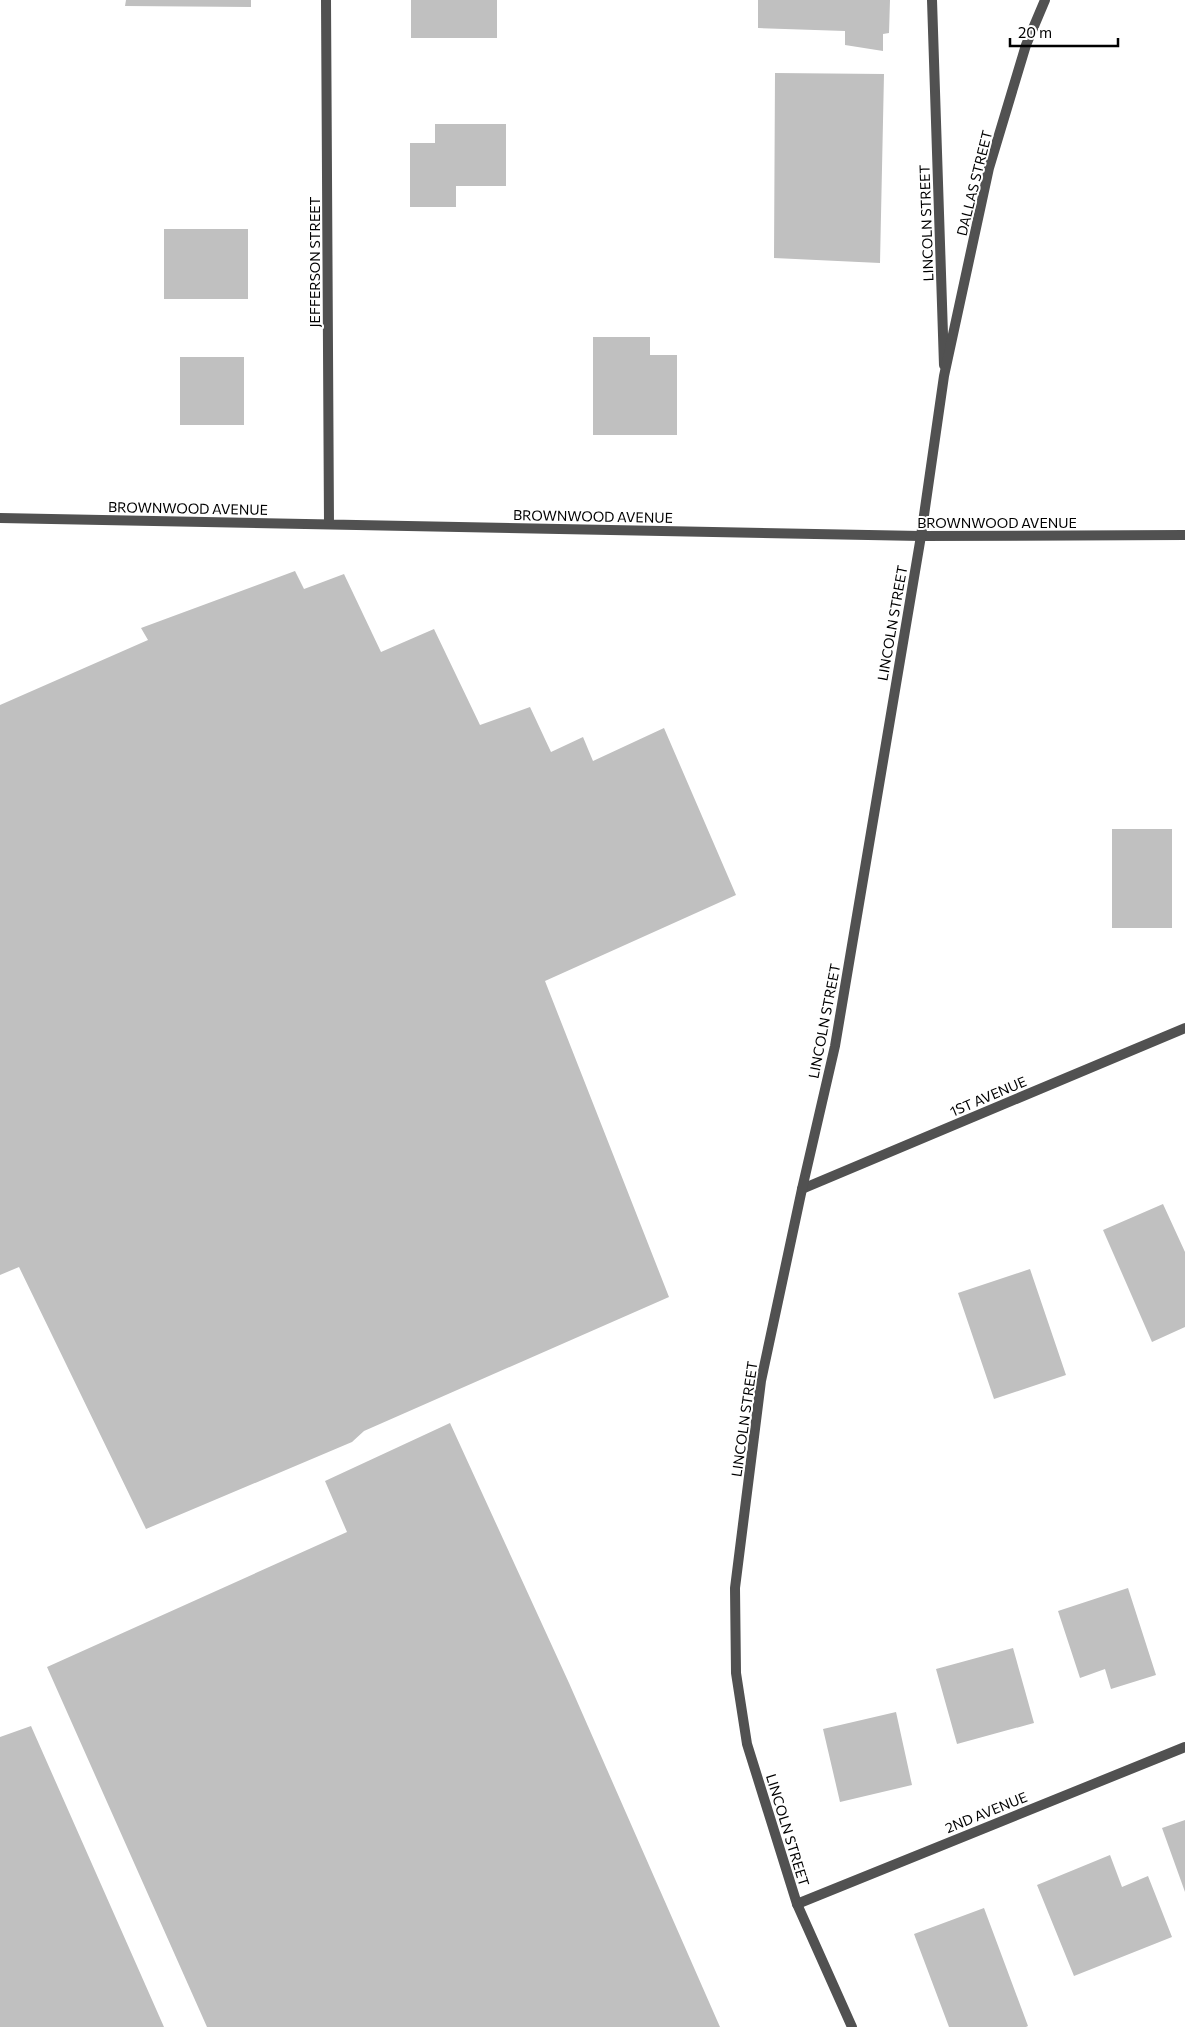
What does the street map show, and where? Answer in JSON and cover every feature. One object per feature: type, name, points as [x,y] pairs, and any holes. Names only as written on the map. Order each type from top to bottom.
[{"type":"street","name":"JEFFERSON STREET","points":[[326,0],[329,524]]},
{"type":"street","name":"LINCOLN STREET","points":[[852,2027],[797,1904],[747,1744],[736,1673],[735,1588],[761,1381],[835,1046],[921,536],[944,376],[932,0]]},
{"type":"street","name":"DALLAS STREET","points":[[944,376],[989,168],[1026,45],[1045,0]]},
{"type":"street","name":"BROWNWOOD AVENUE","points":[[0,518],[921,536],[1185,536]]},
{"type":"street","name":"1ST AVENUE","points":[[802,1189],[1185,1028]]},
{"type":"street","name":"2ND AVENUE","points":[[797,1904],[1185,1746]]},
{"type":"building","points":[[126,0],[251,0],[251,7],[125,6]]},
{"type":"building","points":[[411,0],[497,0],[497,38],[411,38]]},
{"type":"building","points":[[758,0],[890,0],[889,33],[883,34],[883,51],[845,45],[845,31],[758,28]]},
{"type":"building","points":[[775,73],[884,74],[880,263],[774,258]]},
{"type":"building","points":[[435,124],[506,124],[506,186],[456,186],[456,207],[410,207],[410,143],[435,143]]},
{"type":"building","points":[[164,229],[248,229],[248,299],[164,299]]},
{"type":"building","points":[[593,337],[650,337],[650,355],[677,355],[677,435],[593,435]]},
{"type":"building","points":[[180,357],[244,357],[244,425],[180,425]]},
{"type":"building","points":[[295,571],[304,589],[344,574],[381,652],[434,629],[480,725],[530,707],[551,752],[583,737],[593,761],[664,728],[736,895],[545,981],[669,1297],[364,1431],[352,1442],[146,1529],[19,1267],[0,1275],[0,705],[148,640],[141,628]]},
{"type":"building","points":[[1112,829],[1172,829],[1172,928],[1112,928]]},
{"type":"building","points":[[1163,1204],[1185,1252],[1185,1327],[1152,1342],[1103,1230]]},
{"type":"building","points":[[1030,1269],[1066,1375],[994,1399],[958,1293]]},
{"type":"building","points":[[450,1423],[569,1683],[720,2027],[207,2027],[47,1667],[347,1532],[325,1481]]},
{"type":"building","points":[[1128,1588],[1156,1675],[1111,1689],[1105,1669],[1080,1678],[1058,1611]]},
{"type":"building","points":[[1013,1648],[1034,1723],[957,1744],[936,1669]]},
{"type":"building","points":[[896,1712],[912,1785],[840,1802],[823,1729]]},
{"type":"building","points":[[31,1726],[164,2027],[0,2027],[0,1737]]},
{"type":"building","points":[[1185,1820],[1185,1892],[1162,1828]]},
{"type":"building","points":[[1110,1855],[1122,1887],[1148,1876],[1172,1937],[1074,1976],[1037,1885]]},
{"type":"building","points":[[984,1908],[1028,2026],[1026,2027],[949,2027],[914,1934]]}]
